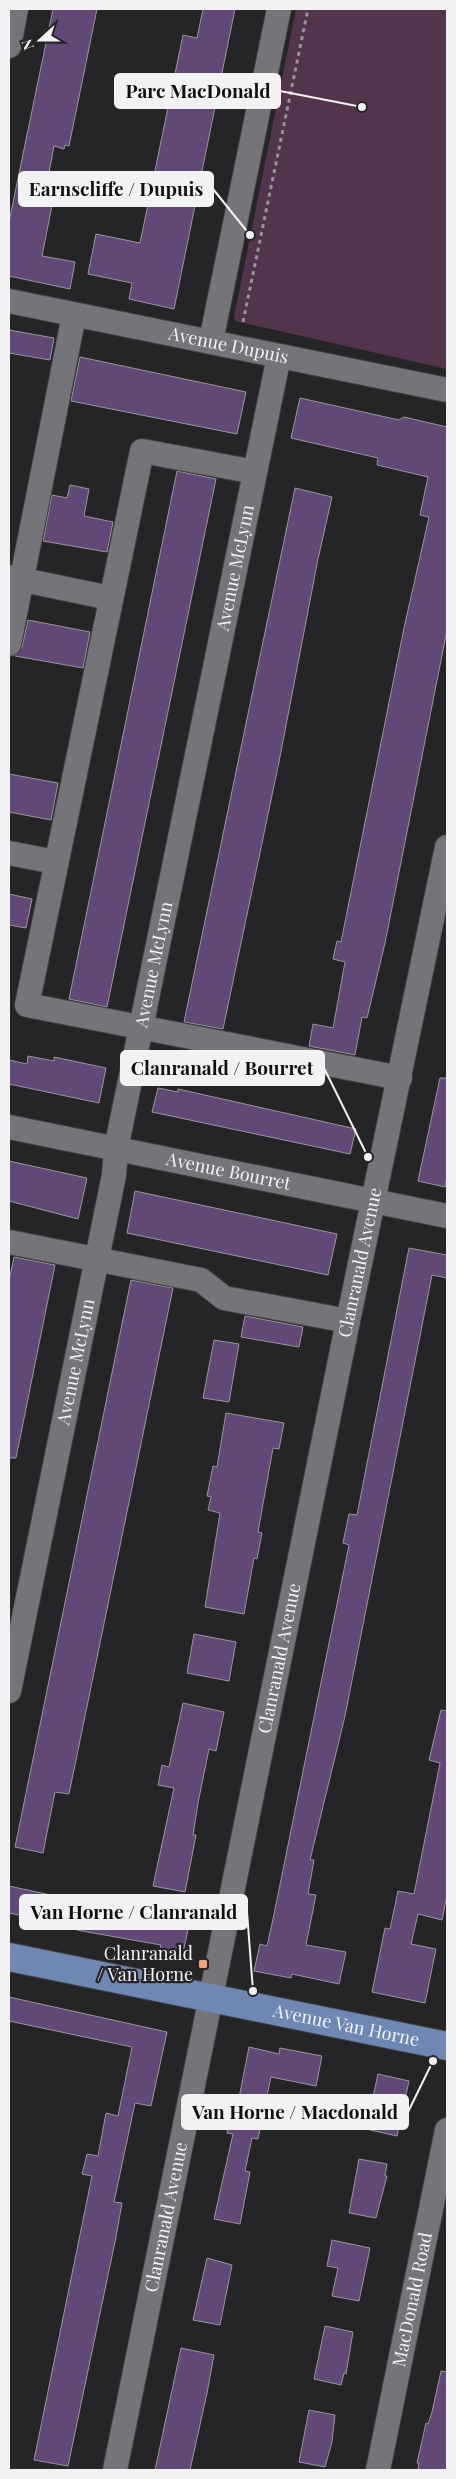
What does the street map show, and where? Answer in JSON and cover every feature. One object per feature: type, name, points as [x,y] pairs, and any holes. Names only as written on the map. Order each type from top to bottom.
[{"type":"main road","name":"Avenue Van Horne","points":[[9,1958],[447,2046]]},
{"type":"street","points":[[9,46],[16,9]]},
{"type":"street","points":[[211,340],[279,9]]},
{"type":"street","name":"Avenue Dupuis","points":[[9,301],[74,316],[211,340],[279,356],[447,390]]},
{"type":"street","points":[[9,644],[15,578],[74,316]]},
{"type":"street","name":"Avenue McLynn","points":[[9,1691],[13,1643],[97,1258],[114,1175],[116,1149],[279,356]]},
{"type":"street","points":[[255,472],[142,451],[55,862],[27,1005],[400,1078]]},
{"type":"street","points":[[15,578],[110,598]]},
{"type":"street","name":"Clanranald Avenue","points":[[115,2470],[348,1322],[447,847]]},
{"type":"street","points":[[9,853],[55,862]]},
{"type":"street","name":"Avenue Bourret","points":[[9,1127],[447,1216]]},
{"type":"street","points":[[9,1242],[201,1280],[224,1298],[348,1322]]},
{"type":"street","name":"MacDonald Road","points":[[378,2470],[447,2130]]},
{"type":"path","points":[[243,322],[308,9]]},
{"type":"shaded area","points":[[296,9],[447,9],[447,369],[235,321],[234,317]]},
{"type":"building","points":[[53,9],[97,9],[69,146],[65,145],[64,149],[54,146],[47,183],[56,185],[42,256],[75,262],[70,289],[9,276],[9,222]]},
{"type":"building","points":[[203,9],[235,9],[174,309],[129,299],[132,283],[88,274],[96,234],[140,243],[183,35],[197,38]]},
{"type":"building","points":[[9,330],[54,338],[50,360],[9,353]]},
{"type":"building","points":[[80,357],[246,392],[237,434],[71,401]]},
{"type":"building","points":[[300,398],[399,420],[404,417],[447,427],[447,630],[385,943],[367,1018],[362,1017],[355,1055],[309,1046],[313,1024],[333,1028],[345,962],[333,959],[337,941],[341,942],[404,628],[429,517],[420,515],[428,477],[377,465],[378,458],[291,438]]},
{"type":"building","points":[[177,471],[216,479],[107,1007],[69,999]]},
{"type":"building","points":[[70,485],[89,489],[84,516],[113,522],[107,552],[43,541],[52,495],[67,498]]},
{"type":"building","points":[[295,488],[332,497],[223,1029],[184,1022]]},
{"type":"building","points":[[28,620],[90,632],[83,668],[15,656],[22,647]]},
{"type":"building","points":[[9,774],[58,783],[51,820],[9,812]]},
{"type":"building","points":[[9,894],[32,899],[26,928],[9,925]]},
{"type":"building","points":[[28,1056],[54,1061],[54,1057],[106,1068],[99,1103],[9,1084],[9,1060],[27,1064]]},
{"type":"building","points":[[440,1078],[447,1078],[447,1177],[445,1187],[418,1181]]},
{"type":"building","points":[[158,1088],[178,1092],[178,1089],[356,1129],[350,1154],[152,1112]]},
{"type":"building","points":[[9,1161],[87,1178],[78,1219],[9,1201]]},
{"type":"building","points":[[135,1191],[337,1234],[328,1275],[127,1233]]},
{"type":"building","points":[[409,1248],[447,1255],[447,1278],[432,1275],[345,1716],[310,1860],[314,1860],[308,1894],[316,1895],[306,1945],[346,1952],[339,1984],[292,1974],[291,1978],[254,1971],[260,1944],[267,1946],[273,1919],[349,1545],[343,1543],[349,1514],[357,1515]]},
{"type":"building","points":[[14,1257],[55,1265],[16,1458],[9,1458],[9,1281]]},
{"type":"building","points":[[131,1280],[173,1288],[69,1794],[55,1792],[43,1853],[15,1847]]},
{"type":"building","points":[[245,1316],[303,1327],[299,1347],[241,1337]]},
{"type":"building","points":[[214,1340],[239,1344],[229,1402],[203,1398]]},
{"type":"building","points":[[226,1413],[284,1423],[279,1449],[273,1448],[258,1532],[262,1533],[257,1559],[254,1558],[244,1614],[205,1607],[220,1513],[208,1510],[211,1497],[207,1496],[213,1466],[217,1467]]},
{"type":"building","points":[[194,1634],[236,1642],[229,1681],[187,1673]]},
{"type":"building","points":[[183,1703],[224,1712],[216,1751],[209,1749],[198,1803],[193,1835],[196,1835],[185,1892],[153,1886],[174,1788],[158,1785],[162,1765],[169,1767]]},
{"type":"building","points":[[441,1710],[447,1711],[447,1895],[442,1920],[418,1914],[411,1944],[436,1949],[425,2003],[372,1992],[385,1928],[390,1929],[398,1891],[414,1894],[440,1763],[429,1760]]},
{"type":"building","points":[[9,1886],[189,1925],[183,1953],[160,1948],[161,1945],[58,1926],[59,1923],[9,1913]]},
{"type":"building","points":[[9,1997],[167,2032],[151,2106],[135,2103],[114,2202],[122,2203],[116,2237],[68,2466],[34,2460],[92,2176],[82,2174],[87,2154],[98,2156],[106,2113],[118,2116],[132,2047],[9,2021]]},
{"type":"building","points":[[249,2047],[279,2054],[280,2048],[322,2056],[316,2086],[271,2077],[258,2139],[252,2138],[245,2171],[250,2172],[240,2224],[214,2219],[233,2134],[227,2133],[232,2107],[237,2108]]},
{"type":"building","points":[[378,2074],[409,2081],[397,2136],[366,2129]]},
{"type":"building","points":[[359,2159],[387,2164],[385,2176],[387,2176],[376,2218],[349,2213]]},
{"type":"building","points":[[332,2240],[370,2248],[359,2301],[332,2296],[338,2268],[327,2266]]},
{"type":"building","points":[[207,2258],[232,2265],[220,2325],[193,2320]]},
{"type":"building","points":[[325,2326],[353,2332],[346,2374],[344,2373],[341,2385],[314,2379]]},
{"type":"building","points":[[181,2348],[214,2355],[207,2393],[190,2470],[155,2470]]},
{"type":"building","points":[[441,2371],[447,2372],[447,2470],[418,2470],[419,2463],[417,2463],[426,2423],[428,2424],[432,2412]]},
{"type":"building","points":[[309,2410],[335,2415],[332,2442],[325,2467],[299,2462]]},
{"type":"place","name":"Parc MacDonald","points":[[362,107]]},
{"type":"place","name":"Earnscliffe / Dupuis","points":[[250,235]]},
{"type":"place","name":"Clanranald / Bourret","points":[[368,1157]]},
{"type":"place","name":"Clanranald / Van Horne","points":[[203,1964]]},
{"type":"place","name":"Van Horne / Clanranald","points":[[253,1991]]},
{"type":"place","name":"Van Horne / Macdonald","points":[[433,2061]]}]
